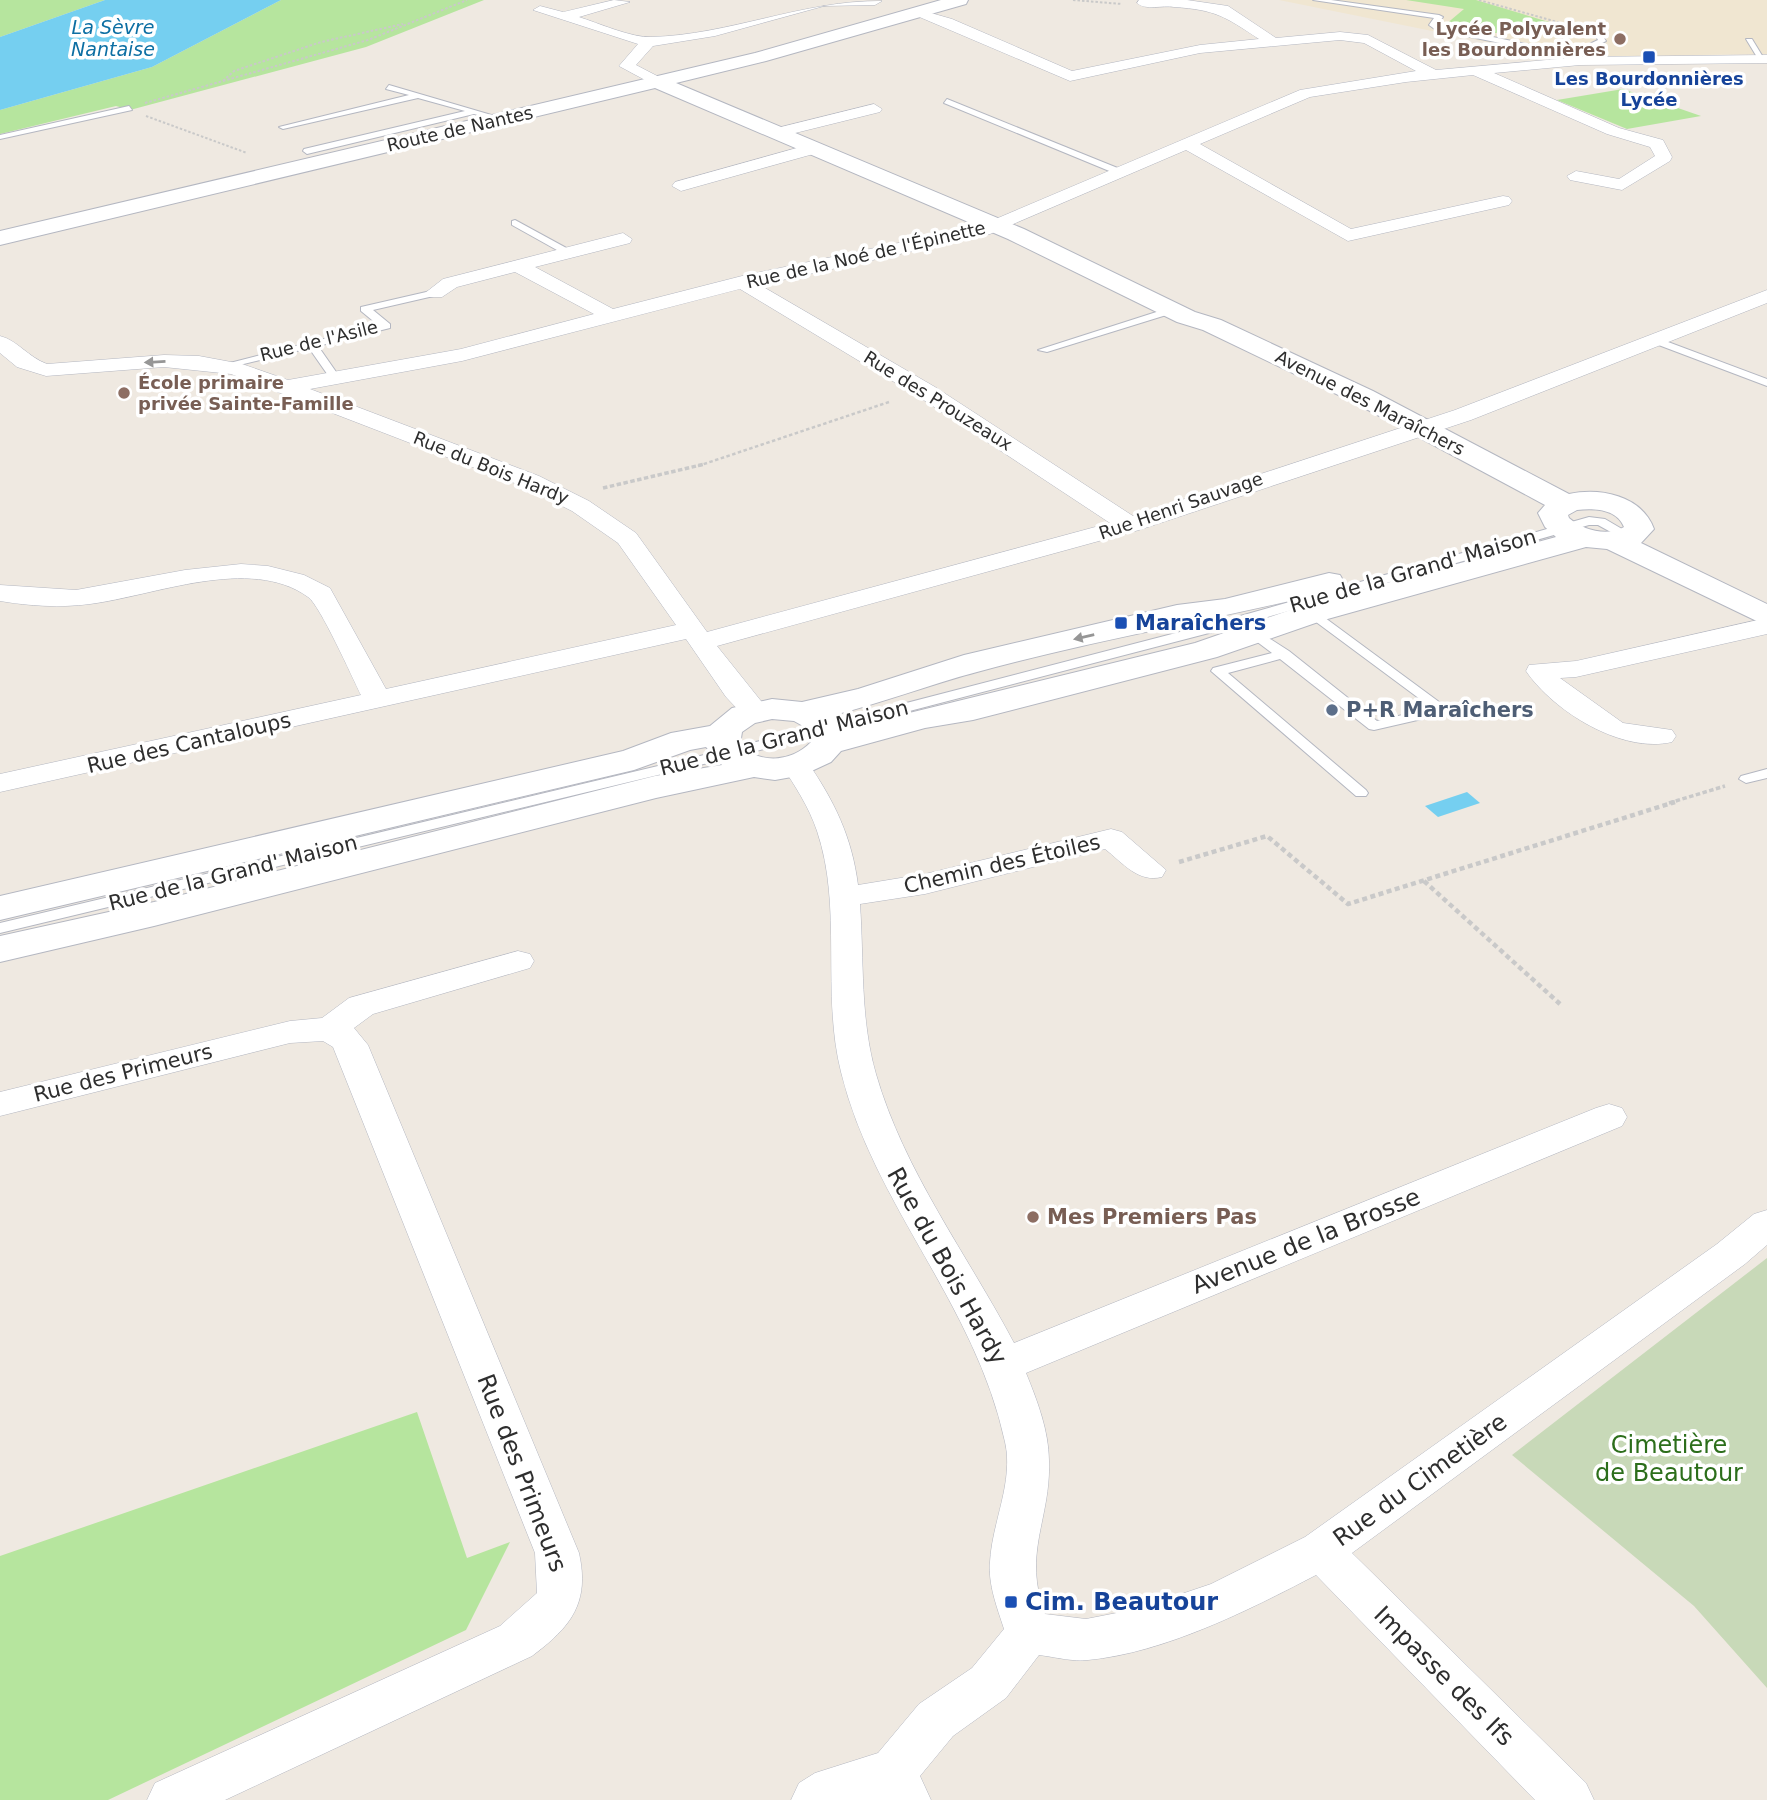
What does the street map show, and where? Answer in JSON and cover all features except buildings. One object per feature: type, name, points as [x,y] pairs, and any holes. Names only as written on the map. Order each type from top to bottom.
[{"type":"main road","name":"Route de Nantes","points":[[0,237],[781,52],[960,0]]},
{"type":"main road","name":"Avenue des Maraîchers","points":[[658,82],[775,134],[995,225],[1171,310],[1236,336],[1364,397],[1592,527],[1767,616]]},
{"type":"main road","name":"Avenue des Maraîchers","points":[[1592,527],[1697,561],[1767,596]]},
{"type":"main road","name":"Rue de la Grand' Maison","points":[[820,728],[973,710],[1206,650],[1253,632],[1592,527]]},
{"type":"main road","name":"Rue de la Grand' Maison","points":[[820,728],[869,696],[964,665],[1177,614],[1225,608],[1592,527]]},
{"type":"main road","points":[[788,709],[820,728],[811,761],[796,766],[734,752],[733,721],[755,711],[788,709]]},
{"type":"main road","name":"Rue de la Grand' Maison","points":[[0,908],[634,759],[696,737],[734,752],[731,774],[642,791],[154,914],[0,949]]},
{"type":"street","points":[[540,10],[648,43],[715,32],[821,1],[875,1]]},
{"type":"street","points":[[566,16],[623,2]]},
{"type":"street","points":[[1144,3],[1171,2],[1223,9],[1271,41]]},
{"type":"street","points":[[917,13],[947,22],[1070,76],[1200,49],[1340,36],[1368,39],[1434,75]]},
{"type":"street","points":[[648,43],[627,66],[658,82]]},
{"type":"street","name":"Rue de la Noé de l'Épinette","points":[[287,387],[462,355],[742,282],[925,245],[995,225],[1189,145],[1306,93],[1434,75],[1588,61],[1763,62]]},
{"type":"street","points":[[1475,71],[1613,131],[1657,144],[1664,157],[1622,185],[1576,176]]},
{"type":"street","points":[[775,134],[874,109]]},
{"type":"street","points":[[1189,145],[1348,235],[1503,201]]},
{"type":"street","points":[[681,186],[811,149]]},
{"type":"street","points":[[435,293],[450,283],[623,239]]},
{"type":"street","points":[[517,266],[565,289],[609,315]]},
{"type":"street","name":"Rue des Prouzeaux","points":[[742,282],[927,392],[1130,525]]},
{"type":"street","name":"Rue Henri Sauvage","points":[[696,636],[1130,525],[1422,428],[1767,296]]},
{"type":"street","name":"Rue de l'Asile","points":[[0,342],[24,363],[46,370],[164,361],[223,366]]},
{"type":"street","name":"Rue du Bois Hardy","points":[[223,366],[287,387],[514,473],[569,498],[606,520],[627,538],[736,691],[755,711]]},
{"type":"street","points":[[4,375],[46,370]]},
{"type":"street","points":[[0,593],[76,598],[211,573],[246,571],[277,575],[306,583],[321,593],[378,701]]},
{"type":"street","points":[[1662,736],[1615,730],[1552,686],[1539,670],[1576,669],[1767,625]]},
{"type":"street","name":"Rue des Cantaloups","points":[[0,783],[378,701],[696,636]]},
{"type":"street","name":"Rue du Bois Hardy","points":[[796,766],[828,819],[835,839],[843,896],[847,1003],[858,1072],[875,1125],[884,1151],[1003,1364],[1028,1449],[1026,1480],[1011,1562],[1014,1590],[1029,1633]]},
{"type":"street","name":"Chemin des Étoiles","points":[[843,896],[883,893],[926,884],[1111,838],[1151,870]]},
{"type":"street","points":[[329,1030],[360,1006],[518,961]]},
{"type":"street","name":"Rue des Primeurs","points":[[0,1104],[290,1032],[329,1030],[344,1036],[351,1045],[557,1553],[564,1578],[559,1601],[545,1620],[516,1641],[173,1800]]},
{"type":"street","name":"Avenue de la Brosse","points":[[1003,1364],[1609,1117]]},
{"type":"street","name":"Rue du Cimetière","points":[[1029,1633],[1086,1640],[1137,1630],[1224,1600],[1321,1551],[1731,1254],[1767,1224]]},
{"type":"street","name":"Impasse des Ifs","points":[[1321,1551],[1569,1800]]},
{"type":"street","points":[[816,1800],[832,1790],[900,1785],[936,1720],[989,1683],[1029,1633]]},
{"type":"lane","points":[[1316,0],[1439,17],[1433,25],[1439,29],[1535,48],[1582,50],[1602,41],[1595,29]]},
{"type":"lane","points":[[1749,41],[1763,62]]},
{"type":"lane","points":[[1566,51],[1588,61]]},
{"type":"lane","points":[[389,87],[501,119]]},
{"type":"lane","points":[[284,127],[420,95]]},
{"type":"lane","points":[[947,101],[1122,173]]},
{"type":"lane","points":[[0,137],[129,108]]},
{"type":"lane","points":[[307,151],[476,111]]},
{"type":"lane","points":[[515,223],[567,252]]},
{"type":"lane","name":"Rue de l'Asile","points":[[223,366],[386,326],[365,309],[435,293]]},
{"type":"lane","points":[[1043,350],[1171,310]]},
{"type":"lane","points":[[1651,339],[1767,383]]},
{"type":"lane","points":[[311,344],[336,379]]},
{"type":"lane","name":"Avenue des Maraîchers","points":[[1592,527],[1767,606]]},
{"type":"lane","points":[[1253,632],[1374,726],[1443,709],[1313,613]]},
{"type":"lane","points":[[1284,654],[1218,671],[1361,793]]},
{"type":"lane","name":"Rue de la Grand' Maison","points":[[0,928],[734,752],[820,728]]},
{"type":"lane","points":[[1746,779],[1767,772]]},
{"type":"path","points":[[129,108],[368,40],[467,0]]},
{"type":"path","points":[[1073,0],[1103,5],[1144,3]]},
{"type":"path","points":[[1479,0],[1584,30]]},
{"type":"path","points":[[222,81],[234,71],[321,42],[366,30],[414,23]]},
{"type":"path","points":[[174,126],[290,169]]},
{"type":"path","points":[[569,498],[722,460],[870,408],[927,392]]},
{"type":"path","points":[[1151,870],[1267,836],[1348,904],[1746,779]]},
{"type":"path","points":[[1423,880],[1560,1004]]},
{"type":"shaded area","name":"Lycée Polyvalent les Bourdonnières","points":[[1279,0],[1767,0],[1767,54],[1560,57]]},
{"type":"green space","points":[[0,0],[105,0],[0,37]]},
{"type":"green space","points":[[281,0],[484,0],[366,47],[130,110],[116,106],[0,134],[0,110],[152,67]]},
{"type":"green space","points":[[1406,0],[1476,0],[1582,32],[1490,33],[1489,36],[1445,25],[1464,9]]},
{"type":"green space","points":[[1623,89],[1701,116],[1627,129],[1557,100]]},
{"type":"green space","name":"Cimetière de Beautour","points":[[1767,1258],[1767,1688],[1694,1606],[1512,1455]]},
{"type":"green space","points":[[417,1412],[467,1558],[510,1542],[466,1630],[108,1800],[0,1800],[0,1556]]},
{"type":"water","name":"La Sèvre Nantaise","points":[[105,0],[281,0],[152,67],[0,110],[0,37]]},
{"type":"water","points":[[1467,792],[1480,803],[1438,817],[1425,806]]},
{"type":"place","name":"Lycée Polyvalent les Bourdonnières","points":[[1620,39]]},
{"type":"place","name":"Les Bourdonnières Lycée","points":[[1649,57]]},
{"type":"place","name":"École primaire privée Sainte-Famille","points":[[124,393]]},
{"type":"place","name":"Maraîchers","points":[[1121,623]]},
{"type":"place","name":"P+R Maraîchers","points":[[1332,710]]},
{"type":"place","name":"Mes Premiers Pas","points":[[1033,1217]]},
{"type":"place","name":"Cim. Beautour","points":[[1011,1602]]}]
